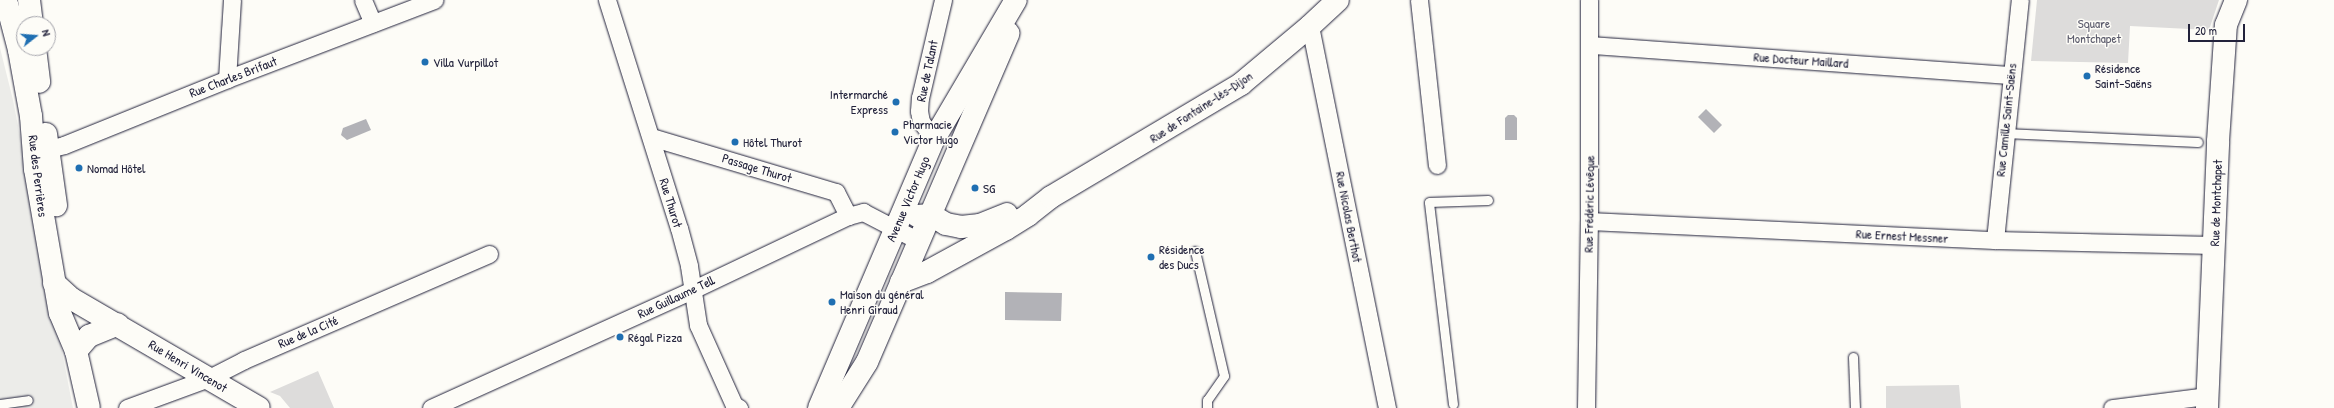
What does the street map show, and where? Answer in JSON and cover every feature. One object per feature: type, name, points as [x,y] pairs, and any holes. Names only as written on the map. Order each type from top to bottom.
[{"type":"main road","name":"Rue des Perrières","points":[[29,0],[16,14],[27,94],[40,146],[72,299],[76,351],[88,408]]},
{"type":"main road","name":"Avenue Victor Hugo","points":[[840,404],[867,362],[901,282],[934,139],[1016,0]]},
{"type":"main road","name":"Avenue Victor Hugo","points":[[819,408],[914,227],[1009,34],[1016,0]]},
{"type":"main road","name":"Rue de Fontaine-lès-Dijon","points":[[901,282],[927,272],[1028,215],[1051,197],[1241,84],[1310,26],[1338,0]]},
{"type":"main road","name":"Rue de Montchapet","points":[[2207,402],[2218,141],[2226,26],[2236,0]]},
{"type":"main road","name":"Rue des Perrières","points":[[35,56],[40,146],[35,169],[60,313],[76,351]]},
{"type":"main road","points":[[840,404],[914,227],[941,156],[940,149],[934,139]]},
{"type":"main road","name":"Rue de Fontaine-lès-Dijon","points":[[914,227],[946,224],[961,226],[980,225],[1051,197]]},
{"type":"main road","name":"Rue de Fontaine-lès-Dijon","points":[[914,227],[942,250],[955,250],[975,245]]},
{"type":"main road","name":"Rue Henri Vincenot","points":[[54,283],[72,299],[118,324],[259,408]]},
{"type":"main road","points":[[76,351],[89,336],[118,324]]},
{"type":"street","points":[[227,79],[232,0]]},
{"type":"street","points":[[363,0],[372,23]]},
{"type":"street","name":"Rue Charles Brifaut","points":[[40,146],[64,145],[227,79],[434,0]]},
{"type":"street","name":"Rue Thurot","points":[[607,0],[651,137],[689,266],[698,325],[733,407]]},
{"type":"street","name":"Rue de Talant","points":[[934,139],[921,122],[919,111],[920,98],[943,0]]},
{"type":"street","points":[[1420,0],[1437,165]]},
{"type":"street","name":"Rue Frédéric Lévêque","points":[[1586,408],[1591,45],[1589,0]]},
{"type":"street","name":"Rue Camille Saint-Saëns","points":[[1995,240],[2004,134],[2020,0]]},
{"type":"street","name":"Rue Nicolas Berthot","points":[[1310,26],[1388,408]]},
{"type":"street","name":"Rue Docteur Maillard","points":[[1591,45],[2011,75]]},
{"type":"street","name":"Passage Thurot","points":[[651,137],[836,192],[848,216]]},
{"type":"street","name":"Rue Guillaume Tell","points":[[431,408],[692,290],[848,216],[863,212],[914,227]]},
{"type":"street","name":"Rue Ernest Messner","points":[[1589,221],[1995,240],[2214,245]]},
{"type":"street","name":"Rue de la Cité","points":[[128,408],[209,378],[251,357],[488,254]]},
{"type":"street","points":[[2112,408],[2207,402]]},
{"type":"lane","points":[[2004,134],[2198,142]]},
{"type":"lane","points":[[1453,404],[1429,202],[1488,200]]},
{"type":"lane","points":[[1195,251],[1224,376],[1207,400],[1207,408]]},
{"type":"lane","points":[[1853,357],[1855,408]]},
{"type":"lane","points":[[0,404],[28,400]]},
{"type":"shaded area","points":[[0,48],[13,100],[73,408],[0,408]]},
{"type":"shaded area","points":[[1706,109],[1722,125],[1714,133],[1698,117]]},
{"type":"shaded area","points":[[1508,115],[1514,115],[1517,118],[1517,140],[1505,140],[1505,118]]},
{"type":"shaded area","points":[[366,119],[371,130],[347,140],[341,135],[343,128]]},
{"type":"shaded area","points":[[1005,292],[1062,293],[1061,321],[1005,320]]},
{"type":"green space","name":"Square Montchapet","points":[[2037,0],[2219,0],[2209,30],[2130,26],[2128,63],[2031,61]]},
{"type":"green space","points":[[318,371],[334,408],[290,408],[280,396],[270,392]]},
{"type":"green space","points":[[1959,385],[1961,408],[1886,408],[1886,386]]},
{"type":"place","name":"Villa Vurpillot","points":[[425,62]]},
{"type":"place","name":"Résidence Saint-Saëns","points":[[2087,76]]},
{"type":"place","name":"Intermarché Express","points":[[896,102]]},
{"type":"place","name":"Pharmacie Victor Hugo","points":[[895,132]]},
{"type":"place","name":"Hôtel Thurot","points":[[735,142]]},
{"type":"place","name":"Nomad Hôtel","points":[[79,168]]},
{"type":"place","name":"SG","points":[[975,188]]},
{"type":"place","name":"Résidence des Ducs","points":[[1151,257]]},
{"type":"place","name":"Maison du général Henri Giraud","points":[[832,302]]},
{"type":"place","name":"Régal Pizza","points":[[620,337]]}]
